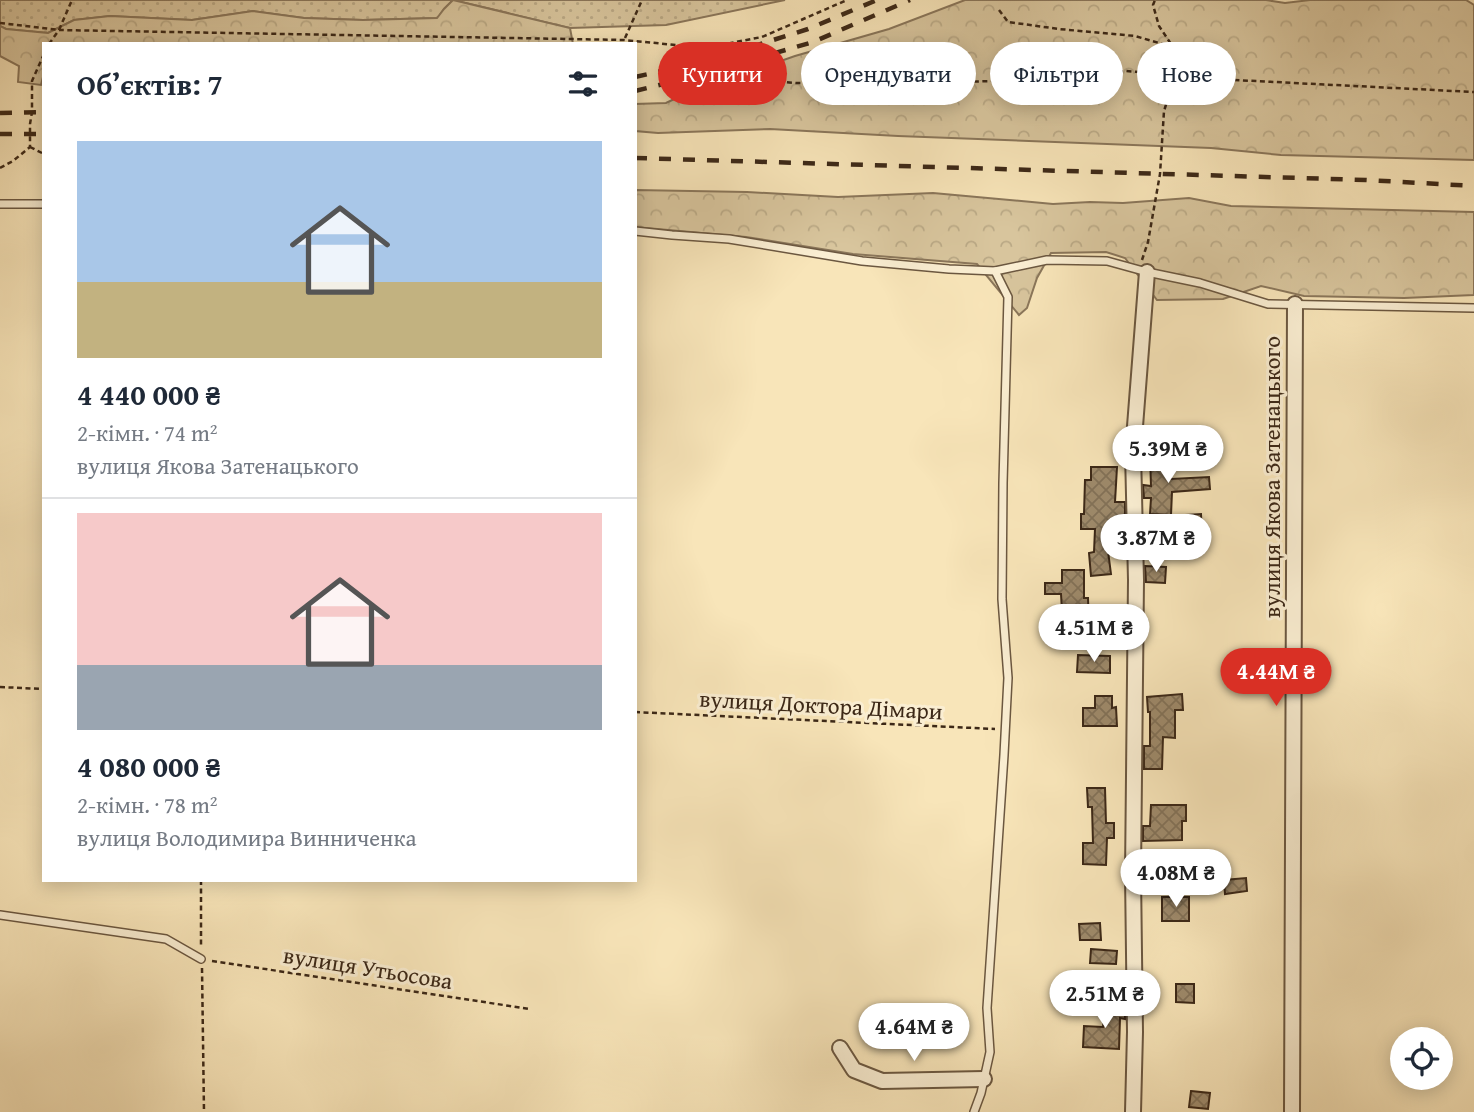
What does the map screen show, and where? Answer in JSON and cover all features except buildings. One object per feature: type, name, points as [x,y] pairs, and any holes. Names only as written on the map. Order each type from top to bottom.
[{"type":"street","points":[[1133,1112],[1136,580],[1133,452],[1143,271]]},
{"type":"street","name":"вулиця Якова Затенацького","points":[[1292,1112],[1295,304]]},
{"type":"street","points":[[840,1048],[855,1070],[882,1081],[984,1079]]},
{"type":"lane","points":[[0,204],[42,204]]},
{"type":"lane","points":[[637,231],[729,239],[862,261],[949,269],[995,271],[1047,260],[1107,261],[1268,303],[1474,308]]},
{"type":"lane","points":[[974,1112],[990,1052],[987,1008],[1008,678],[1003,573],[1008,297],[995,271]]},
{"type":"lane","points":[[0,915],[166,939],[201,959]]},
{"type":"path","points":[[50,42],[59,30],[72,0]]},
{"type":"path","points":[[624,40],[642,0]]},
{"type":"path","points":[[736,42],[762,37],[847,0]]},
{"type":"path","points":[[1155,0],[1153,5],[1159,26],[1170,42]]},
{"type":"path","points":[[999,10],[1008,22],[1135,36],[1156,42]]},
{"type":"path","points":[[0,23],[59,30],[624,40],[658,43]]},
{"type":"path","points":[[30,147],[32,81],[42,58]]},
{"type":"path","points":[[787,82],[883,84],[994,81],[1137,72]]},
{"type":"path","points":[[1236,81],[1474,92]]},
{"type":"path","points":[[1143,271],[1160,174],[1166,105]]},
{"type":"path","points":[[30,147],[42,155]]},
{"type":"path","points":[[0,168],[30,147]]},
{"type":"path","points":[[0,687],[42,689]]},
{"type":"path","name":"вулиця Доктора Дімари","points":[[637,712],[1005,729]]},
{"type":"path","points":[[201,882],[204,1112]]},
{"type":"path","name":"вулиця Утьосова","points":[[201,959],[530,1009]]},
{"type":"green space","points":[[0,0],[453,0],[438,18],[304,18],[253,11],[192,20],[110,16],[74,20],[48,33],[6,29],[0,26]]},
{"type":"green space","points":[[453,0],[785,0],[666,25],[570,28]]},
{"type":"green space","points":[[453,0],[570,28],[573,42],[42,42],[41,85],[18,82],[19,66],[0,56],[0,26],[6,29],[48,33],[74,20],[110,16],[192,20],[253,11],[304,18],[363,20],[437,18]]},
{"type":"green space","points":[[965,0],[1266,0],[1285,3],[1310,0],[1466,0],[1474,5],[1474,160],[1281,155],[1211,148],[770,129],[658,133],[637,131],[637,104],[787,105],[787,59],[801,54],[801,105],[976,105],[976,42],[844,42],[889,29]]},
{"type":"green space","points":[[637,190],[838,197],[933,193],[1053,204],[1189,198],[1231,206],[1474,212],[1474,295],[1404,298],[1304,296],[1261,286],[1223,299],[1157,300],[1125,258],[1106,252],[1051,253],[1037,278],[1027,308],[1019,315],[977,264],[853,254],[746,237],[637,227]]},
{"type":"railway","points":[[637,77],[710,60],[808,29],[877,0]]},
{"type":"railway","points":[[637,91],[813,42],[910,0]]},
{"type":"railway","points":[[0,113],[42,112]]},
{"type":"railway","points":[[0,134],[42,134]]},
{"type":"railway","points":[[637,158],[1366,180],[1474,186]]}]
